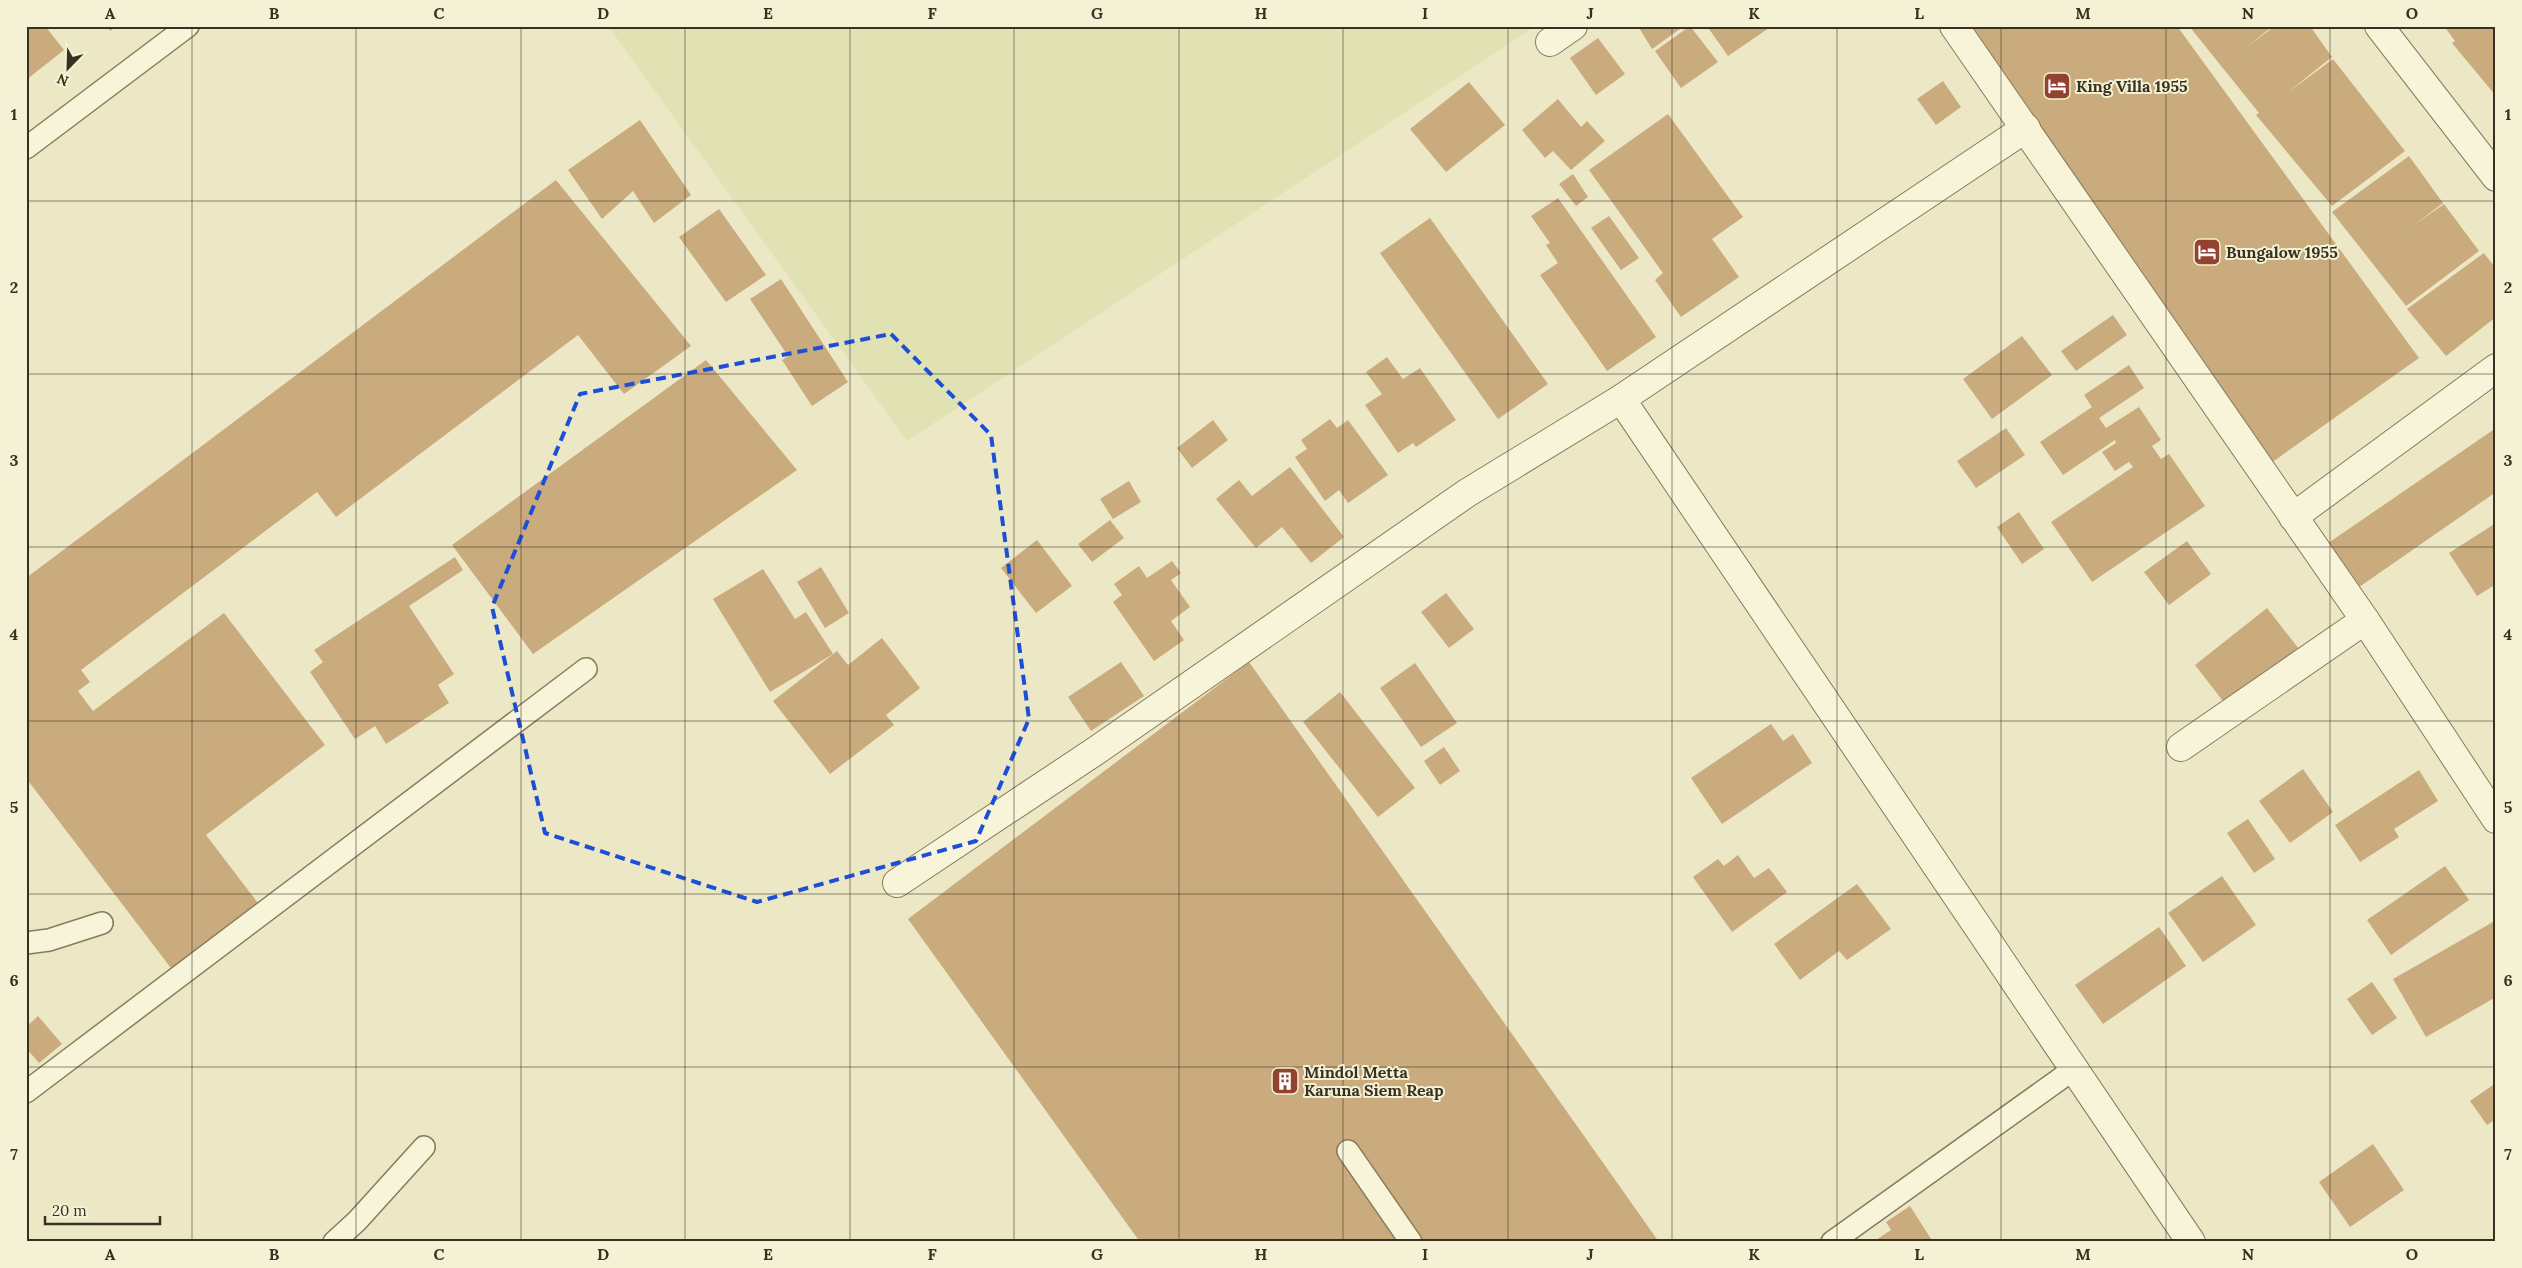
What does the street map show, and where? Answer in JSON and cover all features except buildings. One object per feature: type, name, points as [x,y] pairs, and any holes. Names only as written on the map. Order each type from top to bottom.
[{"type":"street","points":[[1550,42],[1573,26]]},
{"type":"street","points":[[1954,26],[2365,620],[2496,819]]},
{"type":"street","points":[[2379,26],[2496,177]]},
{"type":"street","points":[[898,882],[1097,750],[1467,493],[1621,399],[2026,128]]},
{"type":"street","points":[[2293,517],[2496,368]]},
{"type":"street","points":[[1621,399],[2191,1242]]},
{"type":"street","points":[[2181,747],[2365,620]]},
{"type":"lane","points":[[26,148],[188,26]]},
{"type":"lane","points":[[26,1092],[586,669]]},
{"type":"lane","points":[[26,943],[49,940],[102,923]]},
{"type":"lane","points":[[1832,1242],[2074,1069]]},
{"type":"lane","points":[[334,1242],[357,1221],[424,1147]]},
{"type":"lane","points":[[1348,1151],[1411,1242]]},
{"type":"highlighted area","points":[[891,334],[991,435],[1029,719],[976,841],[757,902],[545,833],[492,607],[580,394]]},
{"type":"green space","points":[[608,26],[1536,26],[907,441]]},
{"type":"place","name":"King Villa 1955","points":[[2057,86]]},
{"type":"place","name":"Bungalow 1955","points":[[2207,252]]},
{"type":"place","name":"Mindol Metta Karuna Siem Reap","points":[[1285,1081]]}]
